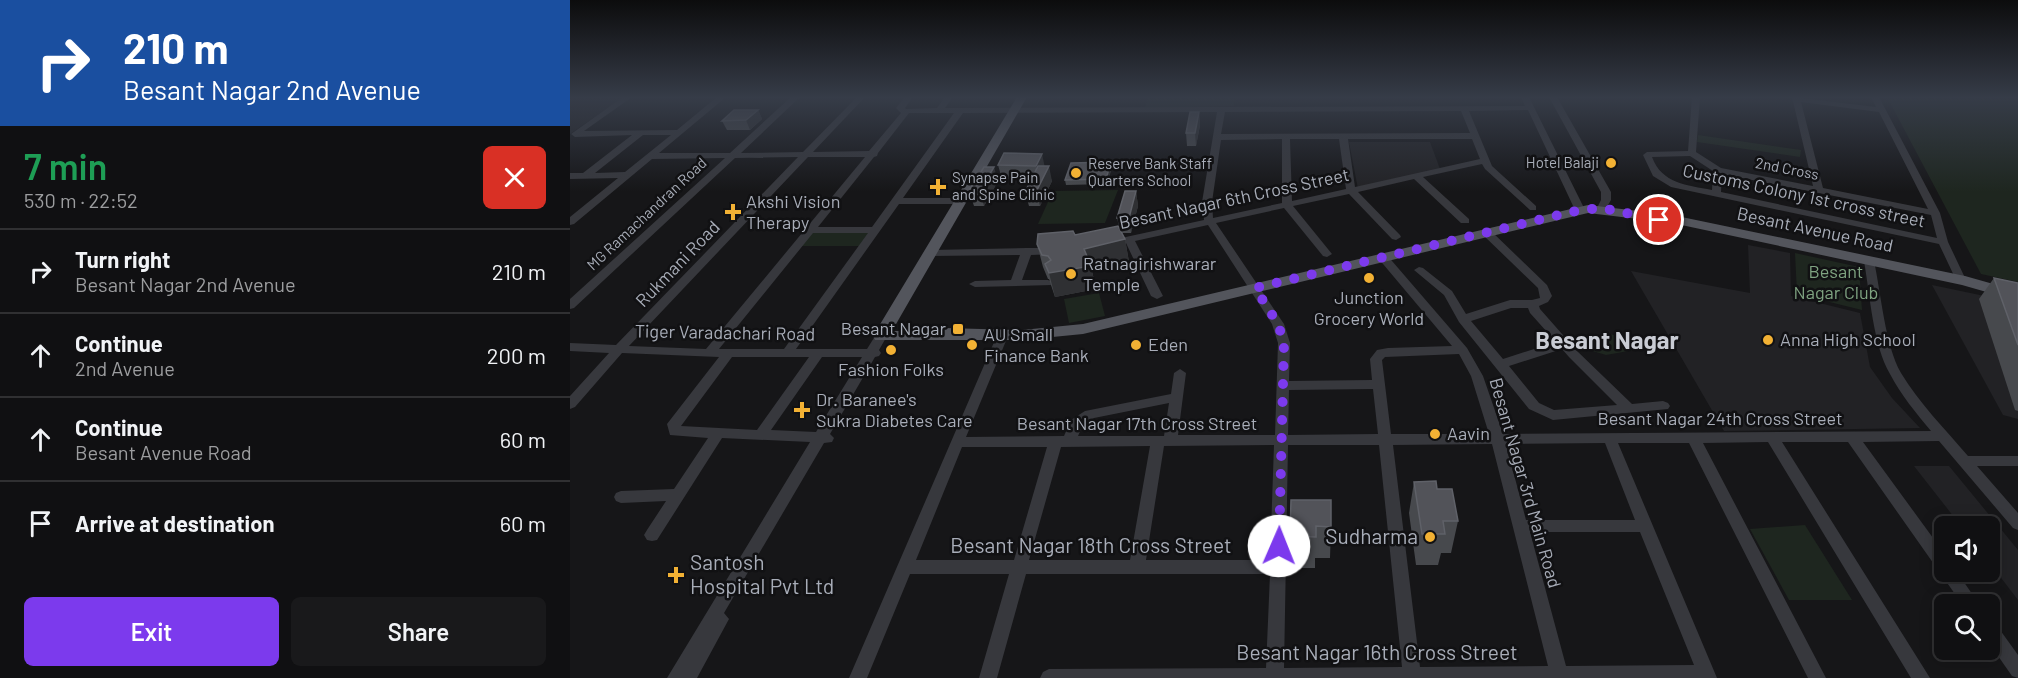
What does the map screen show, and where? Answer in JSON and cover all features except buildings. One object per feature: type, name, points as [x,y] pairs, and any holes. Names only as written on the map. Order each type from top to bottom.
[{"type":"main road","points":[[883,340],[932,259],[930,254],[1004,129]]},
{"type":"main road","name":"Besant Avenue Road","points":[[883,340],[939,336],[945,333],[1002,336],[1040,334],[1103,325],[1382,256],[1490,236],[1508,226],[1516,226],[1577,208],[1604,204],[1659,220],[1672,219],[1961,280],[1986,289],[2018,296]]},
{"type":"main road","points":[[1976,284],[1984,282],[2018,289]]},
{"type":"street","points":[[570,222],[684,129]]},
{"type":"street","name":"MG Ramachandran Road","points":[[570,305],[762,129]]},
{"type":"street","name":"Rukmani Road","points":[[570,404],[619,349],[831,129]]},
{"type":"street","points":[[710,353],[893,129]]},
{"type":"street","points":[[787,353],[947,129]]},
{"type":"street","points":[[1217,129],[1206,212],[1210,222],[1255,288],[1282,334],[1283,386],[1275,676]]},
{"type":"street","points":[[1472,129],[1485,161],[1499,180],[1533,208]]},
{"type":"street","points":[[1540,129],[1577,208]]},
{"type":"street","points":[[1571,129],[1606,192],[1604,204]]},
{"type":"street","points":[[1692,153],[1694,129]]},
{"type":"street","points":[[1804,129],[1819,190]]},
{"type":"street","points":[[1892,129],[1935,213],[1943,242],[1961,280]]},
{"type":"street","points":[[573,136],[680,132]]},
{"type":"street","points":[[585,176],[641,133]]},
{"type":"street","points":[[1216,137],[1475,136]]},
{"type":"street","points":[[1286,137],[1287,204],[1327,254]]},
{"type":"street","points":[[1343,137],[1351,190],[1396,237]]},
{"type":"street","name":"2nd Cross","points":[[1692,153],[1718,170],[1935,213]]},
{"type":"street","name":"Customs Colony 1st cross street","points":[[1692,153],[1647,154],[1652,171],[1663,181],[1716,195],[1943,242]]},
{"type":"street","points":[[650,156],[874,154]]},
{"type":"street","name":"Besant Nagar 6th Cross Street","points":[[1102,245],[1485,161]]},
{"type":"street","points":[[1716,195],[1718,170]]},
{"type":"street","points":[[570,176],[627,175]]},
{"type":"street","points":[[1416,176],[1465,221]]},
{"type":"street","points":[[896,201],[962,201]]},
{"type":"street","points":[[811,230],[876,230]]},
{"type":"street","points":[[1463,319],[1510,304],[1533,304],[1544,300],[1546,296],[1543,287],[1490,236]]},
{"type":"street","points":[[1129,239],[1157,296]]},
{"type":"street","points":[[930,254],[1066,250]]},
{"type":"street","points":[[1015,284],[1028,251]]},
{"type":"street","name":"Besant Nagar 3rd Main Road","points":[[1382,256],[1462,350],[1482,388],[1560,676]]},
{"type":"street","points":[[1869,261],[1886,351],[1895,373],[1943,436],[2018,524]]},
{"type":"street","points":[[1419,270],[1448,293],[1463,319],[1534,406],[1553,415],[1663,406]]},
{"type":"street","points":[[975,284],[1048,283]]},
{"type":"street","points":[[1533,304],[1534,310],[1564,345],[1629,409]]},
{"type":"street","points":[[858,678],[1002,336]]},
{"type":"street","points":[[687,678],[883,340]]},
{"type":"street","name":"Tiger Varadachari Road","points":[[570,347],[710,353],[819,353],[883,340]]},
{"type":"street","points":[[1499,365],[1564,345]]},
{"type":"street","points":[[1412,675],[1376,359],[1381,353],[1462,350]]},
{"type":"street","points":[[729,353],[673,428],[675,431],[825,438]]},
{"type":"street","points":[[761,435],[819,353]]},
{"type":"street","points":[[1137,568],[1164,442],[1177,397],[1180,373]]},
{"type":"street","points":[[1283,386],[1379,384]]},
{"type":"street","points":[[988,678],[1019,567],[1062,442],[1076,424],[1090,414],[1177,397]]},
{"type":"street","points":[[652,535],[717,434]]},
{"type":"street","points":[[1771,436],[1921,678]]},
{"type":"street","points":[[1851,436],[1934,552]]},
{"type":"street","name":"Besant Nagar 24th Cross Street","points":[[1497,438],[1943,436]]},
{"type":"street","points":[[1609,437],[1707,676]]},
{"type":"street","points":[[1693,437],[1817,678]]},
{"type":"street","points":[[676,678],[825,438]]},
{"type":"street","name":"Besant Nagar 17th Cross Street","points":[[957,442],[1281,442],[1497,438]]},
{"type":"street","points":[[1965,462],[2018,461]]},
{"type":"street","points":[[621,497],[678,495]]},
{"type":"street","points":[[1521,526],[1645,526]]},
{"type":"street","name":"Besant Nagar 18th Cross Street","points":[[904,567],[1278,567]]},
{"type":"street","points":[[2000,645],[2018,670]]},
{"type":"street","name":"Besant Nagar 16th Cross Street","points":[[1049,678],[1412,675],[1707,676]]},
{"type":"shaded area","points":[[1349,142],[1430,142],[1440,169],[1358,189]]},
{"type":"shaded area","name":"Anna High School","points":[[1748,245],[1790,253],[1791,296],[1860,313],[1870,367],[1892,398],[1920,428],[1724,431],[1631,271],[1750,293]]},
{"type":"shaded area","points":[[1932,285],[2018,303],[2018,419],[2003,415]]},
{"type":"shaded area","points":[[1914,466],[1949,466],[1990,516],[1953,516]]},
{"type":"shaded area","points":[[2000,528],[2018,550],[2018,600],[2000,576]]},
{"type":"green space","points":[[1904,129],[2018,129],[2018,282],[1981,274]]},
{"type":"green space","points":[[1698,135],[1801,150],[1800,157],[1697,142]]},
{"type":"green space","points":[[1118,190],[1105,223],[1038,224],[1053,191]]},
{"type":"green space","points":[[873,230],[861,246],[801,246],[814,231]]},
{"type":"green space","name":"Besant Nagar Club","points":[[1795,253],[1859,267],[1862,310],[1797,294]]},
{"type":"green space","points":[[1099,293],[1105,316],[1069,323],[1064,299]]},
{"type":"green space","points":[[1608,334],[1621,336],[1634,350],[1606,355],[1586,349],[1585,341]]},
{"type":"green space","points":[[1805,525],[1852,600],[1789,600],[1750,529]]},
{"type":"place","name":"Hotel Balaji","points":[[1611,163]]},
{"type":"place","name":"Reserve Bank Staff Quarters School","points":[[1076,173]]},
{"type":"place","name":"Synapse Pain and Spine Clinic","points":[[938,187]]},
{"type":"place","name":"Akshi Vision Therapy","points":[[733,212]]},
{"type":"place","name":"Ratnagirishwarar Temple","points":[[1071,274]]},
{"type":"place","name":"Junction Grocery World","points":[[1369,278]]},
{"type":"place","name":"Besant Nagar","points":[[958,329]]},
{"type":"place","name":"Anna High School","points":[[1768,340]]},
{"type":"place","name":"AU Small Finance Bank","points":[[972,345]]},
{"type":"place","name":"Eden","points":[[1136,345]]},
{"type":"place","name":"Fashion Folks","points":[[891,350]]},
{"type":"place","name":"Dr. Baranee's Sukra Diabetes Care","points":[[802,410]]},
{"type":"place","name":"Aavin","points":[[1435,434]]},
{"type":"place","name":"Sudharma","points":[[1430,537]]},
{"type":"place","name":"Santosh Hospital Pvt Ltd","points":[[676,575]]},
{"type":"district","name":"Besant Nagar","points":[[1607,341]]},
{"type":"route","points":[[1279,546],[1284,343],[1278,324],[1255,288],[1334,267],[1479,235],[1573,211],[1602,208],[1659,220]]}]
